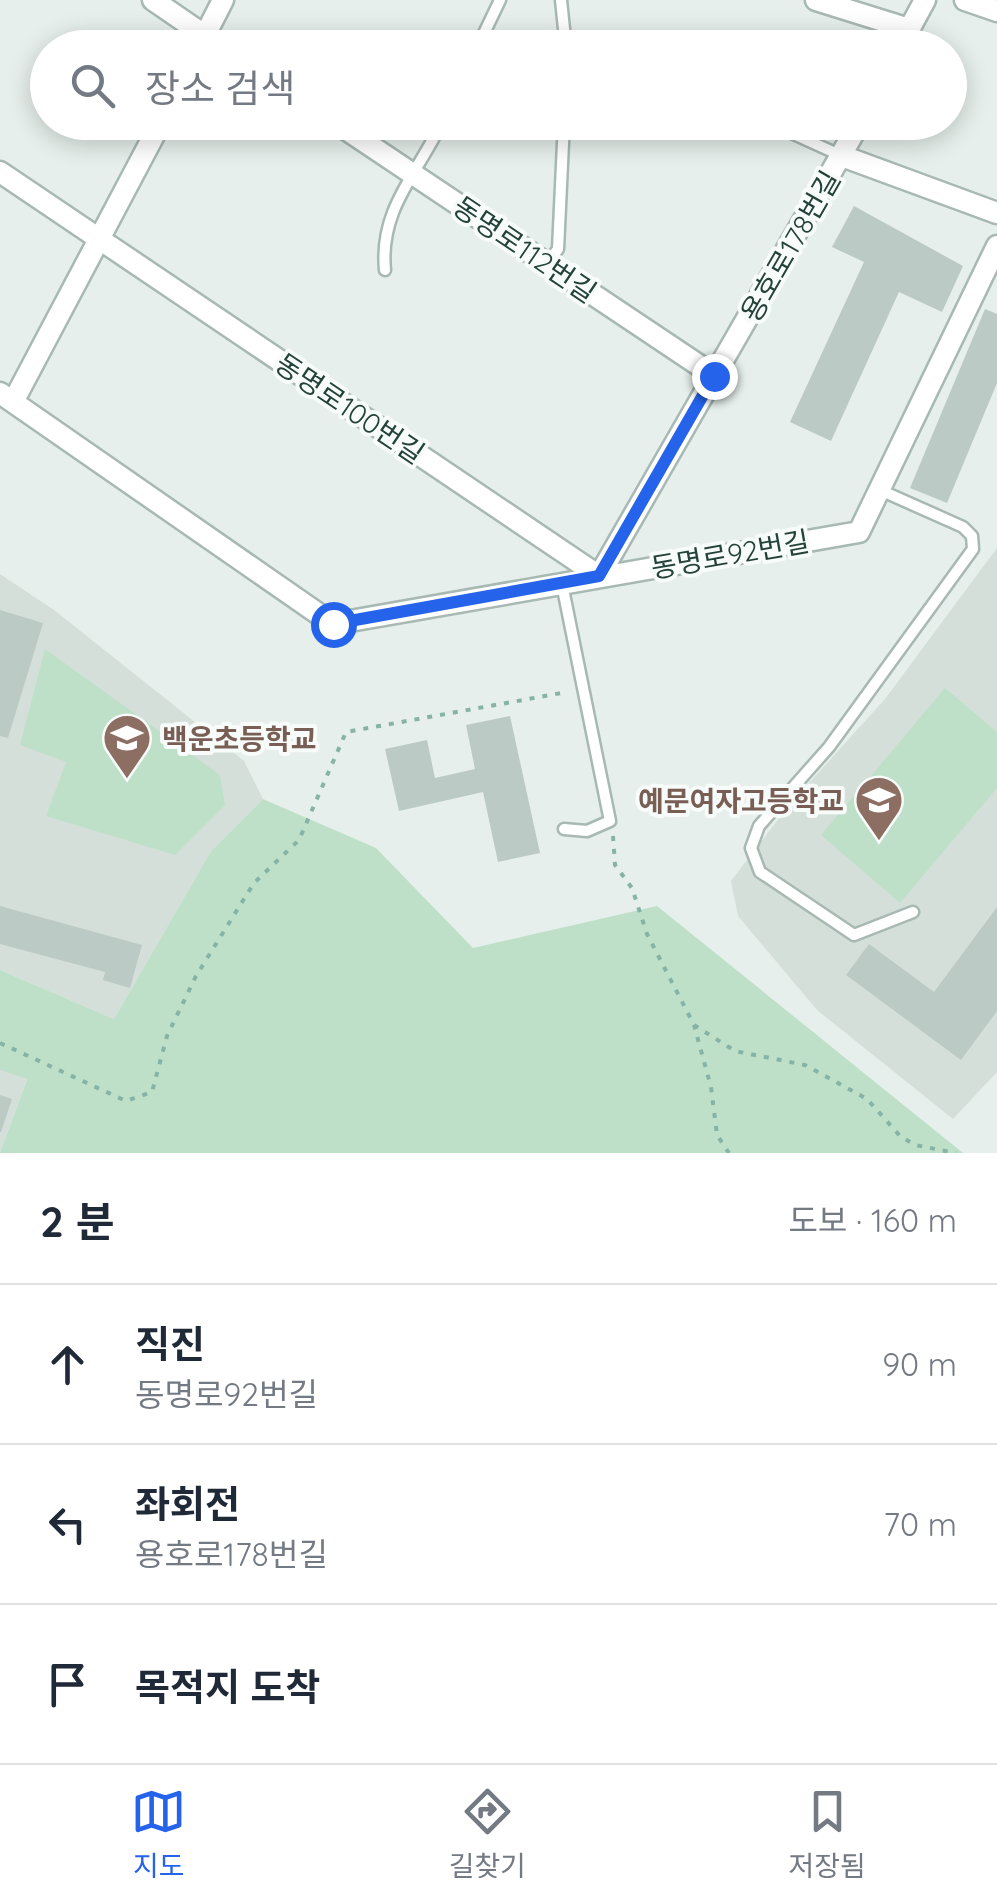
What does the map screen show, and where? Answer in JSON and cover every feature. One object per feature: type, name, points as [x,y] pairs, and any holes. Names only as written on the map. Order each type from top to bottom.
[{"type":"street","points":[[153,0],[189,30]]},
{"type":"street","points":[[208,30],[223,0]]},
{"type":"street","points":[[816,0],[885,30]]},
{"type":"street","points":[[908,30],[925,0]]},
{"type":"street","points":[[965,0],[997,11]]},
{"type":"street","points":[[6,398],[101,240],[151,140]]},
{"type":"street","name":"동명로112번길","points":[[362,140],[714,376]]},
{"type":"street","name":"용호로178번길","points":[[599,576],[850,140]]},
{"type":"street","points":[[842,156],[997,213]]},
{"type":"street","name":"동명로100번길","points":[[0,172],[599,576]]},
{"type":"street","name":"동명로92번길","points":[[6,398],[333,624],[858,532],[997,246]]},
{"type":"lane","points":[[486,30],[500,0]]},
{"type":"lane","points":[[561,0],[564,30]]},
{"type":"lane","points":[[385,270],[382,243],[410,172],[422,164],[433,140]]},
{"type":"lane","points":[[547,264],[558,249],[563,140]]},
{"type":"lane","points":[[807,140],[842,156]]},
{"type":"lane","points":[[879,490],[963,527],[972,536],[972,548],[829,747],[759,826],[752,848],[760,872],[854,936],[912,912]]},
{"type":"lane","points":[[561,583],[610,821],[586,831],[564,830]]},
{"type":"path","points":[[0,1042],[126,1100],[152,1092],[167,1036],[196,976],[254,883],[299,840],[346,732],[583,688]]},
{"type":"path","points":[[610,821],[614,865],[632,888],[647,934],[694,1025],[712,1088],[717,1135],[729,1153]]},
{"type":"path","points":[[694,1025],[735,1051],[805,1066],[867,1099],[900,1136],[915,1145],[956,1153]]},
{"type":"shaded area","name":"예문여자고등학교","points":[[997,548],[997,1072],[953,1119],[817,1010],[738,916],[731,881],[790,804],[885,699]]},
{"type":"shaded area","name":"백운초등학교","points":[[0,574],[54,610],[244,761],[263,799],[211,851],[114,1019],[0,970]]},
{"type":"shaded area","points":[[0,1070],[27,1078],[0,1153]]},
{"type":"green space","points":[[45,649],[220,775],[225,805],[175,855],[46,816],[66,762],[20,745]]},
{"type":"green space","points":[[945,688],[997,732],[997,788],[900,903],[821,835]]},
{"type":"green space","points":[[263,799],[376,848],[473,948],[657,906],[963,1153],[0,1153],[27,1079],[0,1070],[0,970],[114,1019],[211,851]]},
{"type":"building","points":[[854,206],[963,266],[942,312],[899,292],[831,441],[790,422],[864,262],[832,247]]},
{"type":"building","points":[[985,309],[997,314],[997,383],[947,503],[910,488]]},
{"type":"building","points":[[0,610],[43,623],[8,738],[0,736]]},
{"type":"building","points":[[510,716],[540,853],[498,862],[483,792],[399,811],[385,749],[427,740],[435,778],[475,769],[466,725]]},
{"type":"building","points":[[0,906],[142,945],[130,988],[103,980],[105,972],[0,944]]},
{"type":"building","points":[[997,907],[997,1011],[961,1060],[846,975],[869,944],[934,992]]},
{"type":"building","points":[[0,1095],[12,1099],[1,1132],[0,1132]]},
{"type":"place","name":"백운초등학교","points":[[127,780]]},
{"type":"place","name":"예문여자고등학교","points":[[879,842]]},
{"type":"route","points":[[333,624],[599,576],[714,376]]}]
